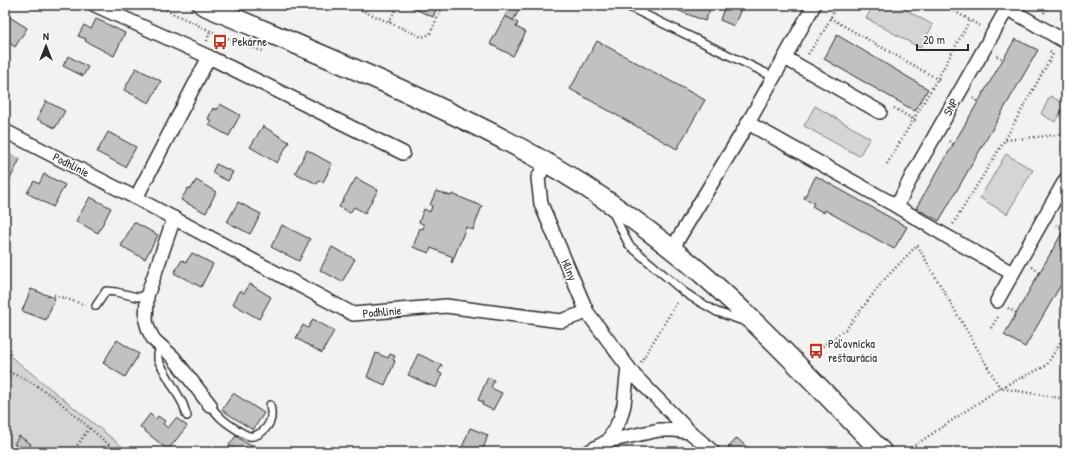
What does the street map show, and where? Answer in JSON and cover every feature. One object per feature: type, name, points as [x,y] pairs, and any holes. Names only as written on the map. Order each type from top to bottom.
[{"type":"main road","points":[[203,5],[390,84],[487,130],[580,183],[672,249],[700,272],[758,326],[882,452]]},
{"type":"street","points":[[95,5],[209,57],[403,153]]},
{"type":"street","points":[[672,249],[748,123],[814,5]]},
{"type":"street","name":"SNP","points":[[897,206],[912,176],[1008,7],[1066,42]]},
{"type":"street","points":[[136,198],[209,57]]},
{"type":"street","points":[[785,58],[880,112]]},
{"type":"street","points":[[748,123],[897,206],[1012,274]]},
{"type":"street","name":"Podhlinie","points":[[5,132],[136,198],[353,314],[446,306],[561,321],[587,312]]},
{"type":"street","name":"Hliny","points":[[546,163],[538,178],[541,204],[587,312],[631,371],[690,432],[713,452]]},
{"type":"street","points":[[997,301],[1066,179]]},
{"type":"street","points":[[174,218],[147,296],[146,321],[154,340],[173,357],[210,404]]},
{"type":"street","points":[[608,441],[620,419],[631,371]]},
{"type":"street","points":[[588,452],[608,441],[659,430],[690,432]]},
{"type":"lane","points":[[625,5],[774,77]]},
{"type":"lane","points":[[608,202],[629,245],[684,292],[717,312],[758,326]]},
{"type":"lane","points":[[96,306],[106,291],[137,297],[147,296]]},
{"type":"lane","points":[[161,345],[158,360],[183,404],[186,416]]},
{"type":"lane","points":[[210,404],[220,417],[249,436],[257,435],[265,430],[270,422],[272,413],[270,405]]},
{"type":"path","points":[[350,5],[422,37],[430,34],[443,5]]},
{"type":"path","points":[[389,23],[398,5]]},
{"type":"path","points":[[944,5],[992,34]]},
{"type":"path","points":[[1039,5],[1046,9]]},
{"type":"path","points":[[830,18],[941,81]]},
{"type":"path","points":[[887,164],[938,78],[970,20]]},
{"type":"path","points":[[946,236],[1005,140],[1053,54],[1047,50]]},
{"type":"path","points":[[1005,140],[1066,134]]},
{"type":"path","points":[[816,351],[846,329],[884,280],[917,245],[1000,388]]},
{"type":"path","points":[[54,295],[91,306],[96,306]]},
{"type":"path","points":[[631,371],[680,297]]},
{"type":"path","points":[[905,452],[1000,388],[1046,366],[1066,333]]},
{"type":"path","points":[[5,370],[29,381],[54,397],[117,452]]},
{"type":"path","points":[[1000,388],[1066,399]]},
{"type":"path","points":[[73,452],[89,428]]},
{"type":"shaded area","points":[[874,5],[897,5],[933,25],[920,48],[866,18]]},
{"type":"shaded area","points":[[1050,96],[1065,104],[1055,122],[1041,114]]},
{"type":"shaded area","points":[[815,106],[870,138],[859,156],[804,126]]},
{"type":"shaded area","points":[[1006,154],[1033,170],[1007,214],[980,198]]},
{"type":"shaded area","points":[[5,352],[129,452],[5,452]]},
{"type":"building","points":[[406,5],[438,5],[433,17]]},
{"type":"building","points":[[511,5],[516,5],[520,8],[513,21],[505,16]]},
{"type":"building","points":[[664,5],[712,5],[705,21]]},
{"type":"building","points":[[725,5],[741,9],[734,26],[720,20]]},
{"type":"building","points":[[8,16],[27,28],[15,47],[5,40],[5,21]]},
{"type":"building","points":[[505,16],[518,23],[516,27],[526,32],[513,56],[490,44]]},
{"type":"building","points":[[96,19],[125,33],[114,56],[85,41],[86,39],[78,36],[84,25],[91,29]]},
{"type":"building","points":[[837,35],[928,89],[915,111],[824,59]]},
{"type":"building","points":[[1015,39],[1038,50],[939,221],[916,208]]},
{"type":"building","points":[[597,41],[705,100],[677,149],[570,89]]},
{"type":"building","points":[[68,56],[88,67],[83,76],[63,66]]},
{"type":"building","points":[[136,68],[161,81],[149,103],[124,90]]},
{"type":"building","points":[[46,101],[65,111],[55,128],[37,119]]},
{"type":"building","points":[[220,104],[240,115],[229,136],[209,125],[212,121],[208,119],[213,108],[217,110]]},
{"type":"building","points":[[263,126],[289,142],[277,163],[250,147]]},
{"type":"building","points":[[108,132],[136,147],[125,167],[97,152]]},
{"type":"building","points":[[307,150],[332,164],[323,182],[319,180],[317,184],[295,173]]},
{"type":"building","points":[[7,153],[20,159],[6,187],[5,155]]},
{"type":"building","points":[[216,164],[233,172],[228,181],[212,173]]},
{"type":"building","points":[[44,174],[65,185],[53,207],[27,193],[34,181],[39,184]]},
{"type":"building","points":[[816,176],[907,227],[894,249],[825,210],[824,213],[812,206],[814,203],[804,198]]},
{"type":"building","points":[[356,178],[378,190],[365,213],[354,207],[350,213],[339,207]]},
{"type":"building","points":[[196,180],[216,192],[206,213],[181,200],[188,188],[191,189]]},
{"type":"building","points":[[436,191],[451,196],[452,194],[482,206],[473,230],[466,227],[452,263],[453,257],[431,248],[429,253],[413,247],[420,228],[423,229],[424,225],[419,222],[424,209],[430,212],[432,206],[430,205]]},
{"type":"building","points":[[90,197],[111,208],[98,233],[76,221]]},
{"type":"building","points":[[238,202],[261,214],[250,234],[227,222]]},
{"type":"building","points":[[134,222],[158,235],[145,259],[121,246]]},
{"type":"building","points":[[282,225],[310,239],[299,261],[271,247]]},
{"type":"building","points":[[1066,226],[1066,276],[1025,347],[1004,335]]},
{"type":"building","points":[[332,247],[355,259],[342,282],[320,270]]},
{"type":"building","points":[[192,253],[213,264],[201,287],[174,273],[182,260],[186,262]]},
{"type":"building","points":[[250,284],[271,297],[259,319],[233,304],[240,291],[244,293]]},
{"type":"building","points":[[31,289],[55,298],[46,320],[22,311]]},
{"type":"building","points":[[313,319],[334,331],[322,353],[296,338],[303,325],[308,328]]},
{"type":"building","points":[[117,340],[139,354],[125,377],[103,363]]},
{"type":"building","points":[[376,353],[388,358],[390,354],[395,356],[393,360],[395,361],[385,385],[367,377]]},
{"type":"building","points":[[418,354],[442,365],[438,372],[442,374],[436,388],[408,375]]},
{"type":"building","points":[[488,377],[494,380],[491,388],[502,393],[493,410],[482,405],[483,402],[478,400]]},
{"type":"building","points":[[233,393],[264,413],[253,430],[222,410]]},
{"type":"building","points":[[150,414],[156,419],[158,416],[165,421],[163,424],[168,428],[176,418],[187,426],[168,450],[140,427]]},
{"type":"building","points":[[5,419],[9,423],[5,428]]},
{"type":"building","points":[[470,428],[488,435],[482,452],[465,452],[461,450]]},
{"type":"building","points":[[19,436],[31,444],[26,452],[14,444]]},
{"type":"building","points":[[236,436],[251,446],[252,444],[259,449],[257,452],[239,452],[229,445]]},
{"type":"building","points":[[737,438],[750,450],[748,452],[730,452],[727,449]]},
{"type":"place","name":"Pekárne","points":[[220,42]]},
{"type":"place","name":"Poľovnícka reštaurácia","points":[[816,351]]}]
